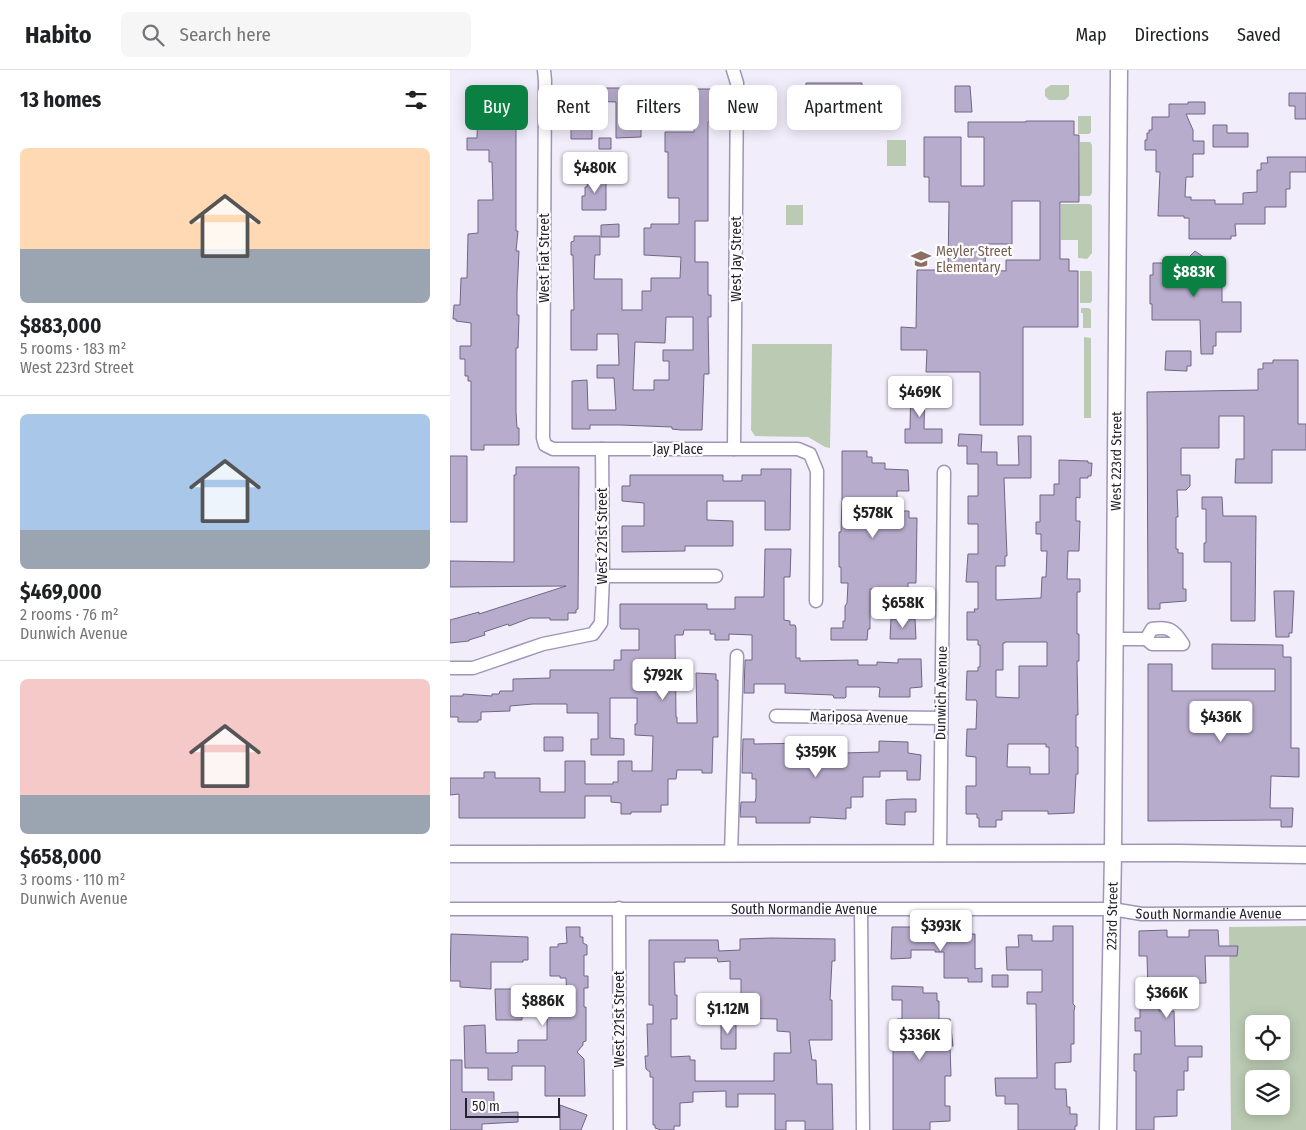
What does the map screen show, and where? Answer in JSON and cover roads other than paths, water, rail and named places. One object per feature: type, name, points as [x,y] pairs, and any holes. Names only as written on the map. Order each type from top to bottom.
[{"type":"main road","name":"West 223rd Street","points":[[1113,853],[1119,70]]},
{"type":"main road","points":[[450,854],[1113,853],[1306,855]]},
{"type":"main road","name":"223rd Street","points":[[1108,1130],[1113,853]]},
{"type":"street","name":"West Fiat Street","points":[[544,70],[543,438],[545,446]]},
{"type":"street","name":"West Jay Street","points":[[733,70],[737,83],[734,449]]},
{"type":"street","name":"Jay Place","points":[[545,446],[553,449],[798,449],[810,454],[817,471],[816,601]]},
{"type":"street","name":"West 221st Street","points":[[450,668],[473,668],[543,644],[593,634],[601,623],[602,449]]},
{"type":"street","name":"Dunwich Avenue","points":[[940,854],[944,472]]},
{"type":"street","points":[[602,576],[716,576]]},
{"type":"street","points":[[1115,639],[1146,639]]},
{"type":"street","points":[[731,854],[737,656]]},
{"type":"street","name":"Mariposa Avenue","points":[[776,716],[941,718]]},
{"type":"street","name":"West 221st Street","points":[[619,908],[620,1130]]},
{"type":"street","name":"South Normandie Avenue","points":[[450,909],[1112,910],[1142,914],[1306,913]]},
{"type":"street","points":[[861,909],[863,1130]]},
{"type":"place","name":"Meyler Street Elementary","points":[[921,259]]}]
